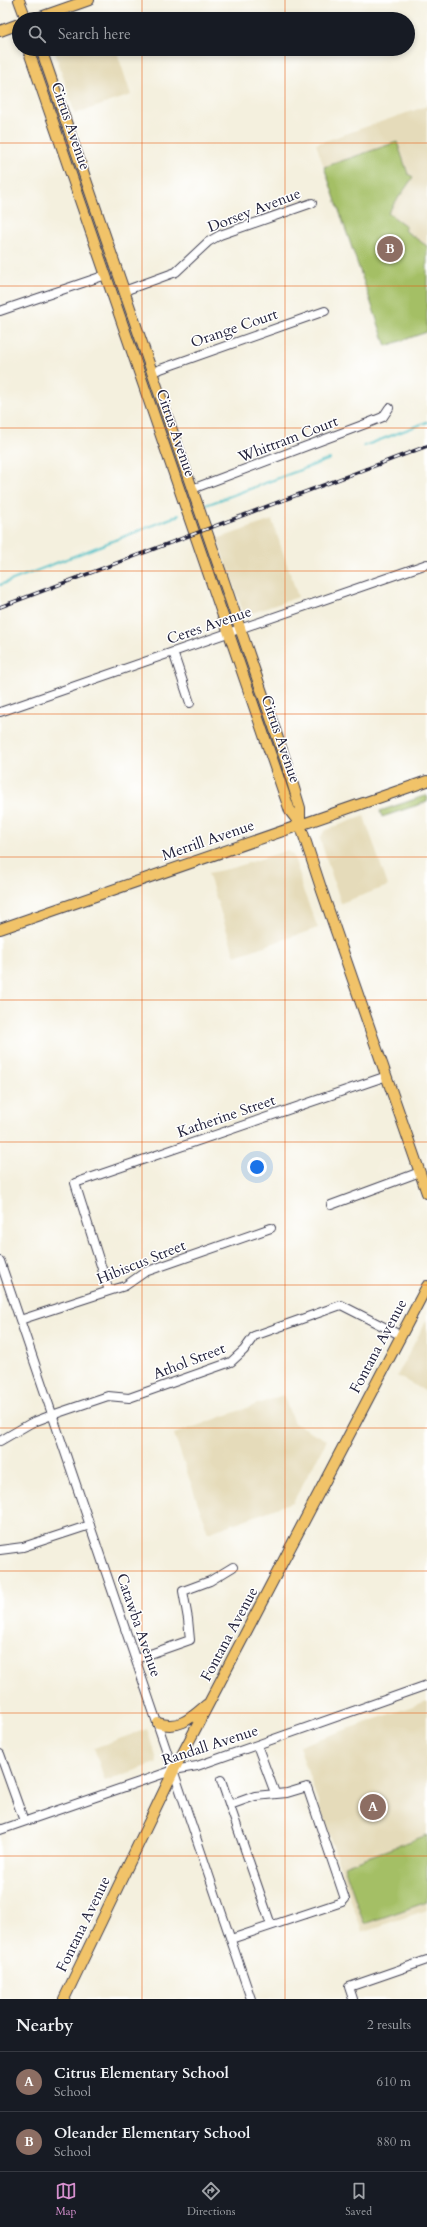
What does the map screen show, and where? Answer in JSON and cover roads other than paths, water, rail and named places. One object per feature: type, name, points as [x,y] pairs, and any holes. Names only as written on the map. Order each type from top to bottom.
[{"type":"main road","points":[[19,0],[23,12]]},
{"type":"main road","points":[[55,12],[89,0]]},
{"type":"main road","points":[[0,31],[12,27]]},
{"type":"main road","name":"Citrus Avenue","points":[[30,56],[290,812],[300,824]]},
{"type":"main road","name":"Citrus Avenue","points":[[43,56],[288,769],[300,808],[300,824],[427,1193]]},
{"type":"main road","name":"Merrill Avenue","points":[[0,929],[427,781]]},
{"type":"main road","name":"Fontana Avenue","points":[[64,1999],[174,1770],[317,1500],[400,1335],[424,1296],[427,1286]]},
{"type":"main road","points":[[158,1723],[167,1726],[180,1724],[211,1701]]},
{"type":"street","name":"Dorsey Avenue","points":[[124,291],[176,272],[208,242],[220,235],[312,203]]},
{"type":"street","points":[[0,311],[106,275]]},
{"type":"street","name":"Orange Court","points":[[152,372],[326,311]]},
{"type":"street","name":"Whittram Court","points":[[192,489],[368,424],[383,417],[389,408]]},
{"type":"street","name":"Ceres Avenue","points":[[0,712],[427,564]]},
{"type":"street","points":[[173,652],[190,703]]},
{"type":"street","name":"Katherine Street","points":[[109,1291],[75,1183],[387,1076]]},
{"type":"street","points":[[331,1205],[420,1172]]},
{"type":"street","name":"Hibiscus Street","points":[[20,1320],[125,1286],[144,1272],[271,1228]]},
{"type":"street","name":"Catawba Avenue","points":[[0,1261],[251,1999]]},
{"type":"street","name":"Athol Street","points":[[0,1441],[31,1423],[52,1415],[108,1396],[129,1398],[231,1362],[244,1350],[254,1336],[341,1305],[400,1335]]},
{"type":"street","points":[[0,1550],[23,1547],[90,1525]]},
{"type":"street","points":[[136,1659],[190,1640],[188,1619],[182,1591],[210,1581],[233,1567]]},
{"type":"street","name":"Randall Avenue","points":[[0,1830],[174,1770],[197,1766],[427,1685]]},
{"type":"street","points":[[259,1744],[275,1793]]},
{"type":"street","points":[[0,1754],[24,1821]]},
{"type":"street","points":[[221,1780],[271,1926]]},
{"type":"street","points":[[230,1805],[255,1796],[307,1787],[345,1899],[342,1902],[231,1939]]},
{"type":"street","points":[[353,1999],[349,1987],[427,1960]]},
{"type":"waterway","points":[[364,446],[427,422]]},
{"type":"waterway","points":[[206,505],[330,459]]},
{"type":"waterway","points":[[0,585],[179,515]]},
{"type":"railway","points":[[0,607],[427,446]]},
{"type":"place","name":"Oleander Elementary School","points":[[390,249]]},
{"type":"place","name":"Citrus Elementary School","points":[[373,1807]]}]
